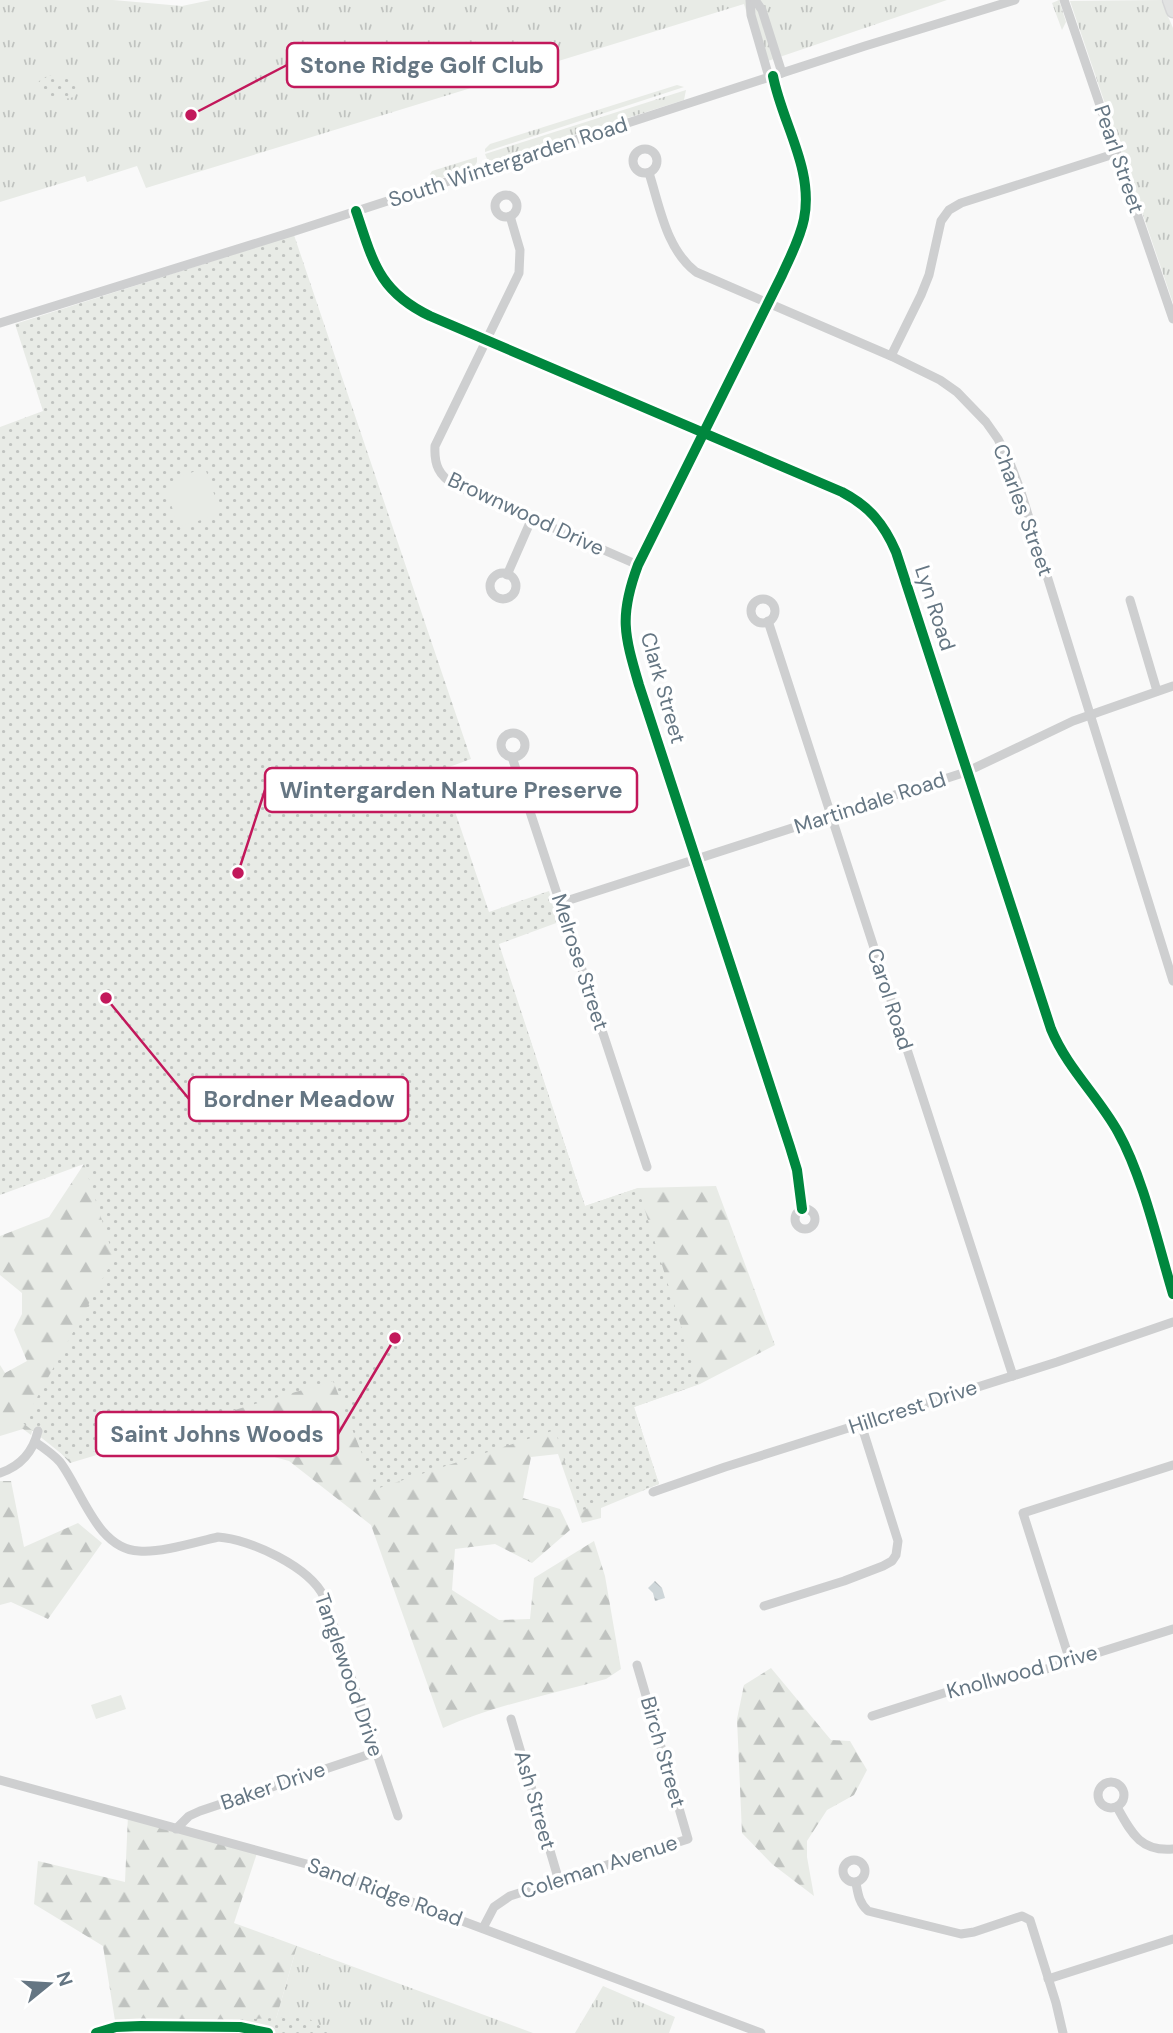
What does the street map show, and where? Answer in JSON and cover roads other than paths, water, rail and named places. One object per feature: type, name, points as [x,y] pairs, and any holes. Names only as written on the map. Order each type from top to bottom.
[{"type":"main road","points":[[1168,0],[1173,10]]},
{"type":"street","name":"Clark Street","points":[[753,0],[751,15],[775,75],[799,158],[806,205],[801,231],[638,565],[626,603],[625,629],[696,860],[790,1147],[797,1170],[802,1209]]},
{"type":"street","name":"South Wintergarden Road","points":[[0,323],[1015,0]]},
{"type":"street","name":"Pearl Street","points":[[1064,0],[1173,319]]},
{"type":"street","points":[[891,356],[921,295],[935,254],[941,222],[949,210],[961,203],[1117,153]]},
{"type":"street","name":"Charles Street","points":[[649,173],[668,232],[686,262],[707,278],[922,370],[957,393],[986,422],[998,439],[1020,489],[1173,981]]},
{"type":"street","name":"Lyn Road","points":[[356,211],[380,274],[397,295],[426,314],[842,492],[865,507],[884,527],[896,552],[1051,1029],[1063,1055],[1119,1134],[1143,1194],[1173,1294]]},
{"type":"street","name":"Brownwood Drive","points":[[510,216],[519,244],[520,266],[515,284],[435,446],[435,463],[447,480],[638,565]]},
{"type":"street","points":[[507,575],[532,519]]},
{"type":"street","points":[[1130,600],[1157,691]]},
{"type":"street","name":"Carol Road","points":[[768,621],[1013,1376]]},
{"type":"street","name":"Martindale Road","points":[[560,903],[966,772],[1073,721],[1173,686]]},
{"type":"street","name":"Melrose Street","points":[[512,757],[647,1167]]},
{"type":"street","name":"Hillcrest Drive","points":[[653,1492],[1173,1322]]},
{"type":"street","points":[[764,1606],[873,1570],[892,1561],[896,1555],[898,1541],[862,1424]]},
{"type":"street","points":[[0,1473],[23,1460],[35,1442],[38,1431]]},
{"type":"street","name":"Tanglewood Drive","points":[[35,1442],[58,1460],[95,1521],[118,1546],[133,1551],[149,1551],[218,1537],[229,1538],[293,1566],[312,1579],[324,1597],[398,1816]]},
{"type":"street","points":[[1070,1661],[1023,1513],[1173,1465]]},
{"type":"street","name":"Knollwood Drive","points":[[872,1716],[966,1686],[1013,1678],[1173,1629]]},
{"type":"street","name":"Birch Street","points":[[637,1665],[688,1839]]},
{"type":"street","name":"Ash Street","points":[[511,1719],[559,1881]]},
{"type":"street","name":"Baker Drive","points":[[176,1829],[189,1816],[200,1811],[376,1752]]},
{"type":"street","name":"Sand Ridge Road","points":[[0,1780],[321,1868],[761,2033]]},
{"type":"street","points":[[1117,1807],[1131,1832],[1141,1841],[1151,1847],[1173,1849]]},
{"type":"street","name":"Coleman Avenue","points":[[484,1928],[490,1913],[500,1901],[510,1896],[688,1839]]},
{"type":"street","points":[[856,1883],[862,1906],[868,1911],[961,1934],[1022,1916],[1030,1920],[1063,2033]]},
{"type":"street","points":[[1048,1979],[1173,1939]]},
{"type":"water","points":[[655,1581],[662,1588],[665,1598],[655,1601],[648,1588]]},
{"type":"place","name":"Stone Ridge Golf Club","points":[[191,115]]},
{"type":"place","name":"Wintergarden Nature Preserve","points":[[238,873]]},
{"type":"place","name":"Bordner Meadow","points":[[106,998]]},
{"type":"place","name":"Saint Johns Woods","points":[[395,1338]]}]
